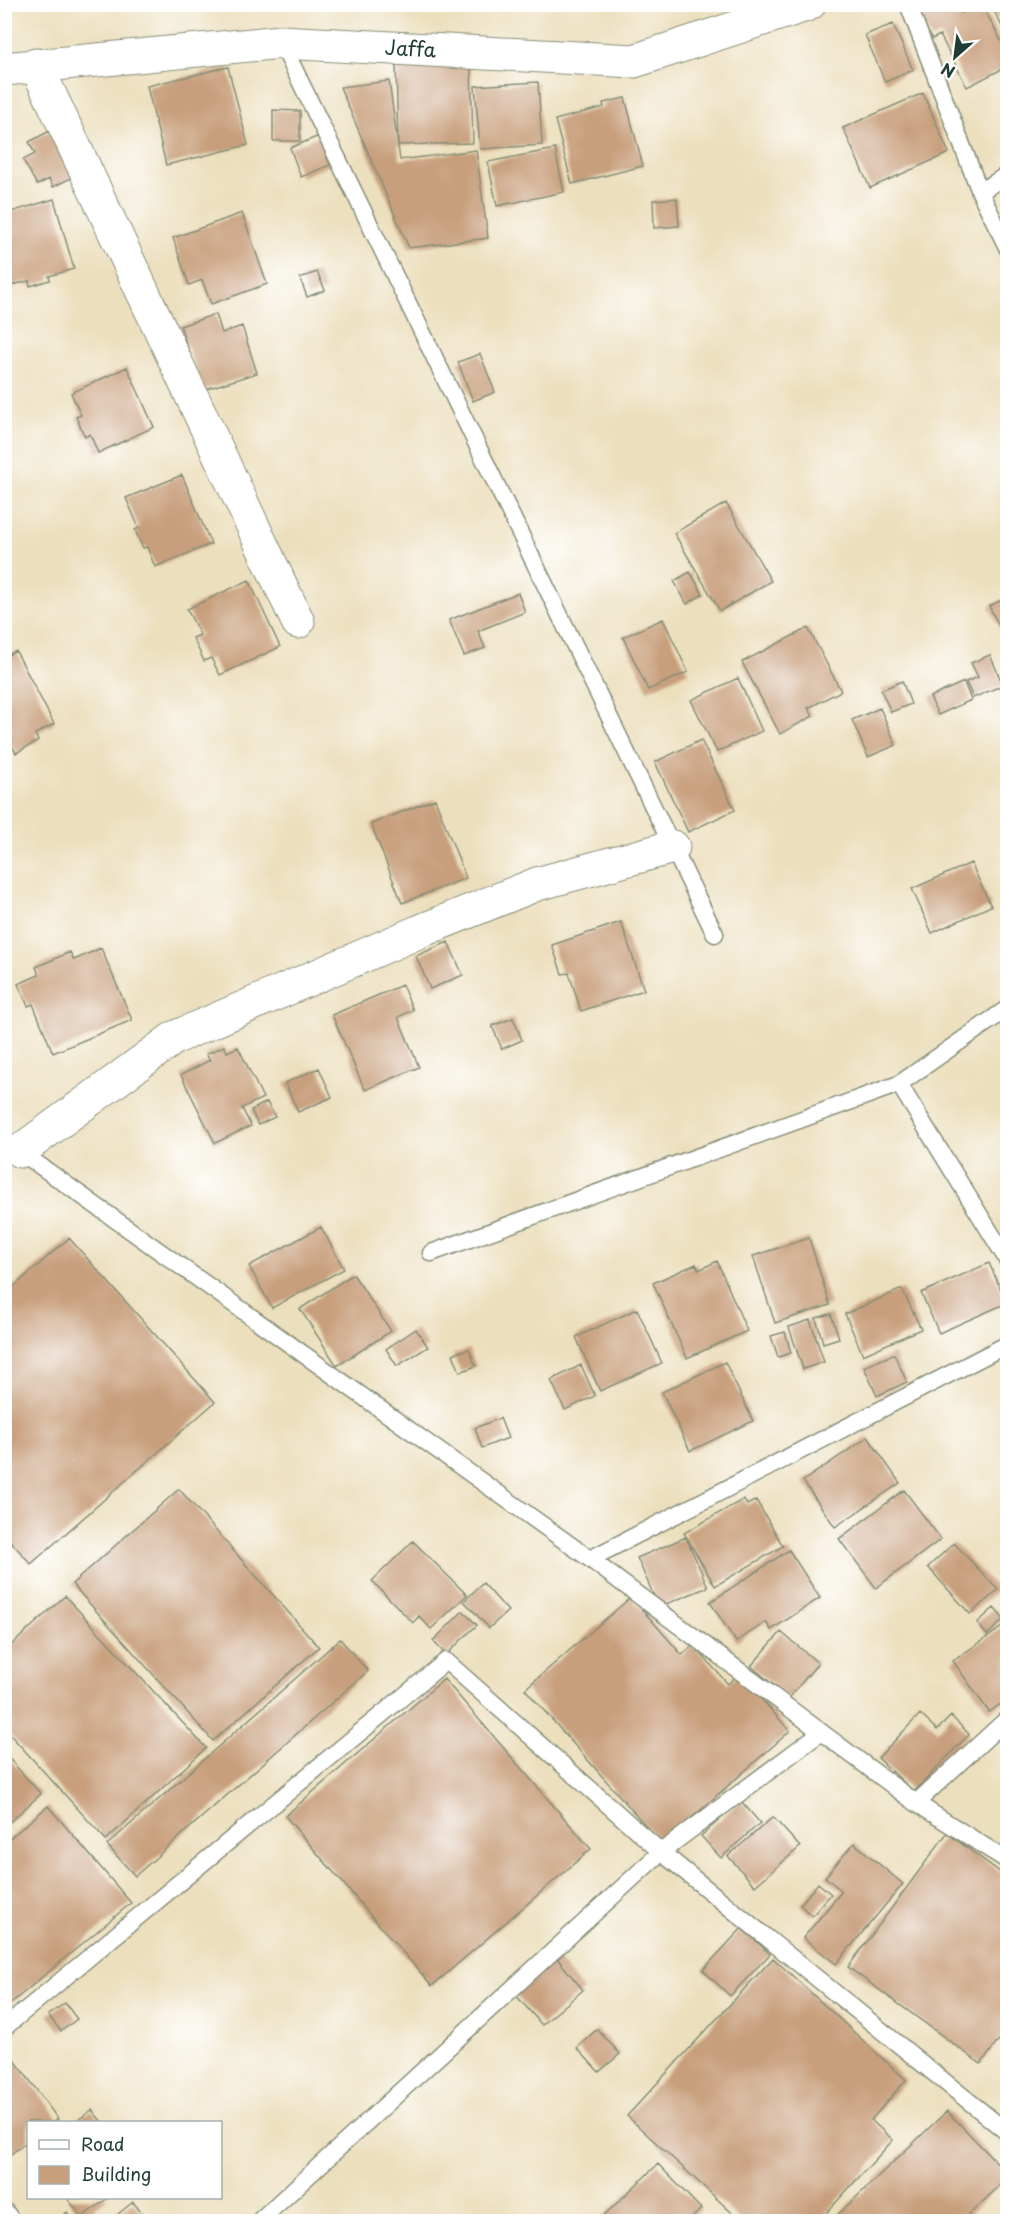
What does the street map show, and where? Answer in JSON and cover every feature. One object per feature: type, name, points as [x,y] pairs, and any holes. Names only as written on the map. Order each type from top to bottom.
[{"type":"street","name":"Jaffa","points":[[20,67],[281,42],[634,61],[809,4]]},
{"type":"street","points":[[20,67],[298,622]]},
{"type":"street","points":[[12,1145],[174,1038],[418,932],[537,884],[673,848]]},
{"type":"lane","points":[[908,4],[980,192],[1008,249]]},
{"type":"lane","points":[[281,42],[715,934]]},
{"type":"lane","points":[[980,192],[1008,174]]},
{"type":"lane","points":[[431,1253],[899,1084],[1008,1008]]},
{"type":"lane","points":[[899,1084],[1008,1262]]},
{"type":"lane","points":[[12,1145],[590,1559],[916,1803],[1008,1861]]},
{"type":"lane","points":[[590,1559],[1008,1344]]},
{"type":"lane","points":[[4,2028],[446,1661],[661,1852],[1008,2133]]},
{"type":"lane","points":[[916,1803],[1008,1718]]},
{"type":"lane","points":[[258,2222],[661,1852],[820,1733]]},
{"type":"lane","points":[[4,2210],[13,2222]]},
{"type":"building","points":[[934,4],[956,4],[961,13],[982,5],[1008,54],[1008,66],[967,87],[940,35],[932,39],[918,13]]},
{"type":"building","points":[[1008,7],[1008,38],[995,13]]},
{"type":"building","points":[[893,24],[913,70],[885,82],[865,35]]},
{"type":"building","points":[[471,64],[473,143],[398,145],[396,65]]},
{"type":"building","points":[[228,67],[248,145],[166,165],[147,86]]},
{"type":"building","points":[[389,81],[400,160],[476,150],[488,238],[409,248],[340,87]]},
{"type":"building","points":[[538,82],[542,145],[480,149],[475,86]]},
{"type":"building","points":[[923,93],[949,153],[870,188],[843,128]]},
{"type":"building","points":[[625,98],[643,166],[572,184],[555,120],[604,107],[603,103]]},
{"type":"building","points":[[273,110],[300,111],[300,141],[273,141]]},
{"type":"building","points":[[57,127],[81,173],[53,187],[49,179],[37,185],[23,160],[35,154],[29,142]]},
{"type":"building","points":[[319,136],[330,165],[301,177],[290,148]]},
{"type":"building","points":[[555,149],[564,192],[497,206],[488,162]]},
{"type":"building","points":[[677,198],[679,226],[654,228],[653,200]]},
{"type":"building","points":[[54,199],[74,269],[49,276],[50,280],[30,286],[29,281],[4,287],[4,214]]},
{"type":"building","points":[[242,213],[267,284],[211,304],[202,280],[189,285],[173,238]]},
{"type":"building","points":[[317,272],[325,290],[307,297],[300,278]]},
{"type":"building","points":[[216,314],[222,333],[242,326],[257,373],[203,390],[180,326]]},
{"type":"building","points":[[480,354],[495,392],[473,401],[458,362]]},
{"type":"building","points":[[127,367],[154,427],[98,453],[90,434],[85,437],[76,417],[81,415],[71,393]]},
{"type":"building","points":[[182,475],[211,544],[155,567],[147,547],[143,548],[135,530],[139,528],[126,498]]},
{"type":"building","points":[[726,503],[771,581],[720,611],[674,533]]},
{"type":"building","points":[[690,572],[703,594],[687,604],[674,581]]},
{"type":"building","points":[[249,580],[280,647],[220,675],[211,658],[204,661],[193,638],[200,635],[187,609]]},
{"type":"building","points":[[518,593],[525,612],[478,631],[485,648],[464,656],[449,620]]},
{"type":"building","points":[[1008,597],[1008,644],[989,606]]},
{"type":"building","points":[[663,619],[688,672],[648,690],[623,637]]},
{"type":"building","points":[[808,628],[841,691],[808,708],[813,716],[780,734],[742,662]]},
{"type":"building","points":[[16,651],[54,724],[35,734],[38,741],[16,753],[12,746],[4,750],[4,657]]},
{"type":"building","points":[[990,655],[1003,685],[973,698],[966,682],[978,677],[971,663]]},
{"type":"building","points":[[738,678],[762,731],[717,752],[691,700]]},
{"type":"building","points":[[902,681],[911,704],[891,712],[881,690]]},
{"type":"building","points":[[964,682],[971,700],[938,715],[930,697]]},
{"type":"building","points":[[880,708],[896,745],[868,757],[852,720]]},
{"type":"building","points":[[701,740],[735,810],[688,832],[655,762]]},
{"type":"building","points":[[435,799],[466,878],[402,903],[371,824]]},
{"type":"building","points":[[971,863],[991,906],[932,933],[912,889]]},
{"type":"building","points":[[621,922],[644,990],[581,1011],[569,973],[562,974],[552,945]]},
{"type":"building","points":[[448,942],[463,975],[430,989],[416,956]]},
{"type":"building","points":[[101,948],[132,1020],[53,1053],[33,1004],[28,1006],[18,984],[39,975],[36,967],[70,952],[74,960]]},
{"type":"building","points":[[402,985],[413,1010],[398,1017],[419,1067],[365,1090],[332,1015]]},
{"type":"building","points":[[513,1018],[522,1040],[502,1049],[492,1026]]},
{"type":"building","points":[[224,1046],[227,1052],[238,1047],[263,1098],[242,1108],[251,1126],[215,1143],[181,1075],[210,1060],[206,1054]]},
{"type":"building","points":[[319,1068],[332,1097],[298,1112],[285,1083]]},
{"type":"building","points":[[267,1102],[275,1117],[258,1125],[251,1110]]},
{"type":"building","points":[[321,1227],[344,1269],[272,1308],[249,1266]]},
{"type":"building","points":[[69,1238],[215,1402],[31,1564],[4,1534],[4,1295]]},
{"type":"building","points":[[809,1238],[830,1305],[775,1323],[753,1256]]},
{"type":"building","points":[[717,1261],[747,1331],[687,1358],[653,1283],[696,1264],[699,1270]]},
{"type":"building","points":[[989,1263],[1007,1303],[939,1333],[921,1293]]},
{"type":"building","points":[[353,1274],[391,1331],[337,1366],[300,1309]]},
{"type":"building","points":[[902,1289],[921,1329],[863,1355],[845,1314]]},
{"type":"building","points":[[637,1309],[662,1363],[600,1391],[576,1337]]},
{"type":"building","points":[[831,1314],[839,1338],[823,1343],[816,1318]]},
{"type":"building","points":[[810,1320],[824,1362],[803,1369],[789,1327]]},
{"type":"building","points":[[416,1329],[428,1347],[397,1366],[386,1349]]},
{"type":"building","points":[[785,1332],[791,1353],[778,1357],[771,1336]]},
{"type":"building","points":[[469,1349],[476,1366],[460,1372],[453,1354]]},
{"type":"building","points":[[894,1354],[907,1382],[877,1396],[864,1367]]},
{"type":"building","points":[[725,1362],[753,1421],[690,1451],[662,1392]]},
{"type":"building","points":[[581,1365],[595,1396],[565,1410],[551,1380]]},
{"type":"building","points":[[500,1418],[508,1438],[482,1448],[475,1428]]},
{"type":"building","points":[[868,1437],[900,1483],[835,1527],[803,1481]]},
{"type":"building","points":[[179,1489],[319,1647],[213,1741],[72,1584]]},
{"type":"building","points":[[904,1490],[941,1539],[876,1588],[839,1539]]},
{"type":"building","points":[[744,1499],[747,1505],[756,1500],[783,1546],[715,1586],[684,1533]]},
{"type":"building","points":[[686,1537],[708,1587],[659,1607],[637,1558]]},
{"type":"building","points":[[413,1541],[467,1595],[431,1629],[419,1616],[413,1623],[372,1581]]},
{"type":"building","points":[[954,1543],[998,1590],[970,1614],[928,1567]]},
{"type":"building","points":[[789,1550],[820,1598],[771,1630],[766,1622],[736,1642],[710,1602]]},
{"type":"building","points":[[483,1583],[508,1611],[489,1628],[464,1601]]},
{"type":"building","points":[[65,1596],[206,1748],[106,1840],[5,1729],[5,1651]]},
{"type":"building","points":[[631,1597],[682,1655],[693,1645],[728,1684],[739,1674],[790,1731],[662,1844],[525,1689]]},
{"type":"building","points":[[994,1608],[1004,1619],[987,1635],[977,1623]]},
{"type":"building","points":[[463,1611],[477,1625],[446,1655],[433,1641]]},
{"type":"building","points":[[1008,1623],[1008,1699],[989,1712],[953,1661]]},
{"type":"building","points":[[781,1632],[818,1663],[789,1698],[751,1666]]},
{"type":"building","points":[[340,1639],[368,1671],[135,1876],[107,1845]]},
{"type":"building","points":[[444,1679],[591,1849],[432,1986],[285,1816]]},
{"type":"building","points":[[920,1714],[937,1730],[951,1716],[969,1734],[914,1792],[878,1758]]},
{"type":"building","points":[[4,1753],[41,1794],[4,1827]]},
{"type":"building","points":[[741,1801],[760,1823],[721,1858],[701,1836]]},
{"type":"building","points":[[48,1806],[131,1903],[4,2009],[4,1843]]},
{"type":"building","points":[[773,1817],[800,1847],[755,1886],[728,1856]]},
{"type":"building","points":[[947,1833],[1008,1878],[1008,2028],[981,2064],[848,1967]]},
{"type":"building","points":[[854,1843],[903,1884],[836,1964],[803,1938],[842,1891],[825,1877]]},
{"type":"building","points":[[818,1883],[831,1894],[812,1916],[800,1905]]},
{"type":"building","points":[[742,1928],[770,1954],[730,1996],[703,1970]]},
{"type":"building","points":[[556,1957],[583,1990],[542,2025],[514,1993]]},
{"type":"building","points":[[773,1958],[906,2080],[871,2120],[893,2140],[818,2222],[742,2222],[627,2116]]},
{"type":"building","points":[[65,2003],[77,2019],[61,2031],[48,2015]]},
{"type":"building","points":[[597,2029],[620,2054],[599,2072],[577,2048]]},
{"type":"building","points":[[14,2059],[58,2119],[55,2121],[27,2121],[27,2142],[4,2159],[4,2066]]},
{"type":"building","points":[[92,2110],[101,2121],[76,2121]]},
{"type":"building","points":[[947,2111],[1008,2174],[1008,2178],[961,2222],[830,2222]]},
{"type":"building","points":[[658,2164],[701,2209],[688,2222],[597,2222]]},
{"type":"building","points":[[68,2199],[107,2199],[82,2217]]},
{"type":"building","points":[[133,2202],[149,2222],[108,2222]]},
{"type":"building","points":[[1008,2211],[1008,2222],[996,2222]]},
{"type":"building","points":[[67,2212],[75,2222],[56,2222]]}]
